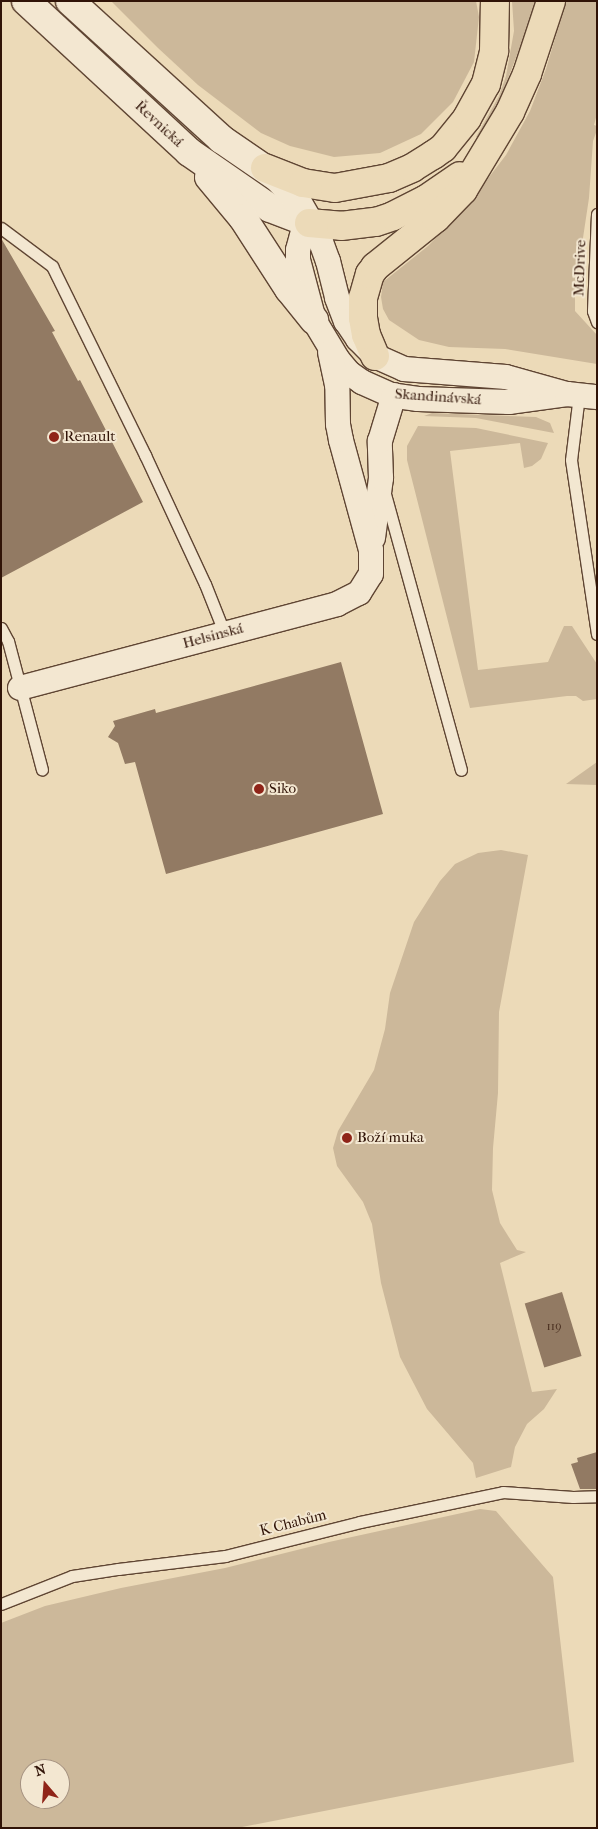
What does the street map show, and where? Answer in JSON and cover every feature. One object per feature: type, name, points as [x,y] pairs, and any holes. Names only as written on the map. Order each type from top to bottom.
[{"type":"highway","points":[[264,168],[286,178],[335,188],[389,178],[423,162],[443,148],[475,106],[490,73],[496,34],[495,1]]},
{"type":"highway","points":[[375,356],[366,335],[363,318],[363,298],[370,274],[382,260],[450,205],[463,190],[500,131],[519,93],[551,1]]},
{"type":"highway","points":[[309,223],[341,226],[360,225],[393,216],[440,192],[482,158]]},
{"type":"highway","points":[[309,223],[325,205],[351,186]]},
{"type":"main road","name":"Řevnická","points":[[26,1],[189,152],[270,208],[309,223]]},
{"type":"main road","name":"Řevnická","points":[[70,1],[221,139],[278,178],[292,193],[309,223]]},
{"type":"main road","points":[[189,152],[242,218],[289,289],[314,320]]},
{"type":"street","name":"Skandinávská","points":[[309,223],[321,242],[344,316],[358,340],[375,356],[404,369],[506,377],[581,396],[509,402],[418,399],[378,390],[349,373],[327,344],[314,320],[298,260],[300,240],[309,223]]},
{"type":"street","name":"Helsinská","points":[[327,344],[335,374],[342,440],[371,550]]},
{"type":"street","name":"Helsinská","points":[[20,688],[349,600],[359,593],[371,574],[371,550],[381,478],[380,441],[394,395]]},
{"type":"lane","name":"McDrive","points":[[597,214],[593,303],[597,322]]},
{"type":"lane","points":[[1,228],[52,266],[149,464],[205,584],[224,632]]},
{"type":"lane","points":[[581,396],[571,460],[597,634]]},
{"type":"lane","points":[[381,478],[461,770]]},
{"type":"lane","points":[[1,628],[8,641],[42,770]]},
{"type":"lane","name":"K Chabům","points":[[1,1604],[72,1576],[225,1556],[360,1522],[503,1492],[573,1497],[597,1496]]},
{"type":"shaded area","points":[[111,1],[476,1],[479,17],[474,62],[453,102],[421,134],[380,153],[334,157],[290,146],[261,133],[198,85]]},
{"type":"shaded area","points":[[512,1],[538,1],[500,99],[479,138],[476,137],[499,96],[506,76],[514,31]]},
{"type":"shaded area","points":[[566,1],[597,1],[597,114],[594,125],[597,126],[597,130],[593,141],[589,198],[575,291],[575,311],[597,335],[597,364],[505,349],[449,347],[419,340],[389,320],[383,309],[381,297],[383,282],[428,246],[466,207],[506,155],[530,111],[546,69]]},
{"type":"shaded area","points":[[432,413],[536,417],[550,423],[554,433],[476,418],[424,416]]},
{"type":"shaded area","points":[[418,426],[476,428],[548,443],[541,459],[532,466],[524,468],[520,443],[450,451],[478,670],[548,662],[564,626],[572,626],[597,664],[597,699],[583,701],[576,696],[567,696],[470,708],[407,460],[407,446]]},
{"type":"shaded area","points":[[597,762],[597,785],[566,784]]},
{"type":"shaded area","points":[[501,850],[528,855],[499,1012],[498,1093],[493,1148],[492,1190],[500,1223],[517,1250],[526,1252],[500,1263],[532,1392],[557,1389],[544,1409],[527,1424],[515,1447],[511,1467],[476,1478],[473,1463],[427,1409],[400,1357],[381,1283],[372,1224],[363,1202],[337,1166],[333,1148],[338,1131],[374,1070],[385,1029],[390,993],[414,922],[440,881],[455,864],[478,853]]},
{"type":"shaded area","points":[[480,1509],[496,1511],[553,1577],[574,1762],[237,1828],[1,1828],[1,1623],[45,1606],[121,1588],[225,1568],[329,1542]]},
{"type":"building","name":"Renault","points":[[1,238],[55,331],[52,332],[78,381],[80,380],[143,502],[1,578]]},
{"type":"building","name":"Siko","points":[[341,662],[383,814],[166,874],[135,762],[125,764],[118,743],[108,737],[115,726],[113,721],[155,709],[156,713]]},
{"type":"building","points":[[562,1292],[582,1356],[544,1367],[525,1303]]},
{"type":"building","points":[[597,1452],[597,1489],[580,1489],[571,1464],[578,1462],[577,1458]]},
{"type":"place","name":"Renault","points":[[54,437]]},
{"type":"place","name":"Siko","points":[[259,789]]},
{"type":"place","name":"Boží muka","points":[[347,1138]]}]
